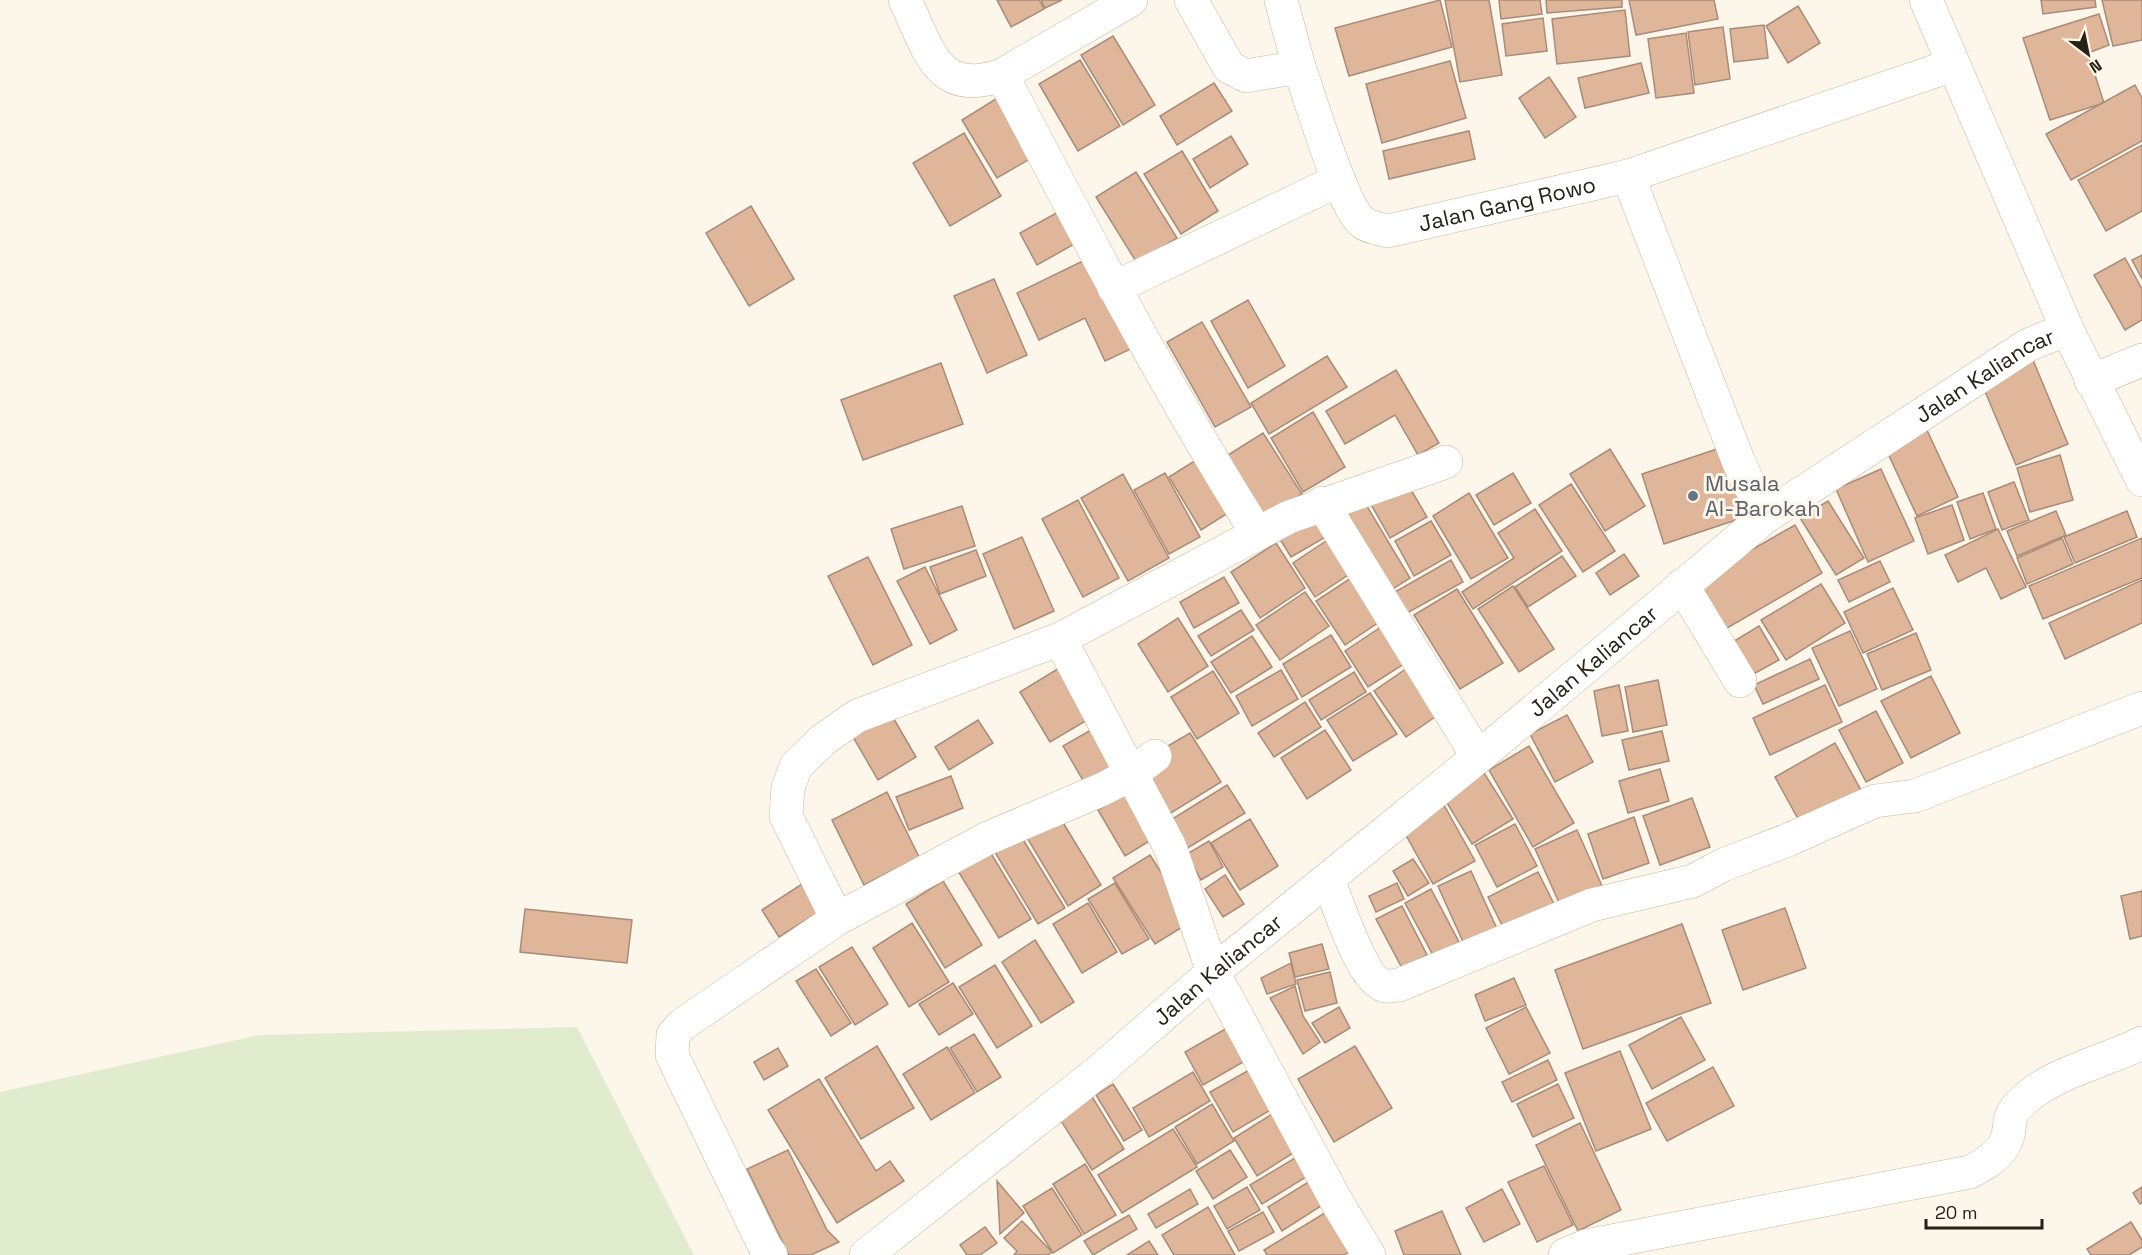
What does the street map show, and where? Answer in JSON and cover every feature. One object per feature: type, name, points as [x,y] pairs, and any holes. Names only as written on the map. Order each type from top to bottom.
[{"type":"street","points":[[904,0],[935,60],[944,72],[965,82],[981,82],[1002,75],[1131,0]]},
{"type":"street","points":[[1191,0],[1228,67],[1246,76],[1299,67]]},
{"type":"street","name":"Jalan Gang Rowo","points":[[1281,0],[1299,67],[1339,180],[1362,222],[1388,231],[1628,176],[1953,65]]},
{"type":"street","name":"Jalan Kaliancar","points":[[866,1255],[1099,1071],[1213,972],[1478,757],[1765,518],[2028,345],[2067,329],[1926,0]]},
{"type":"street","points":[[1002,75],[1114,288],[1196,436],[1257,533]]},
{"type":"street","points":[[1628,176],[1739,463],[1765,518]]},
{"type":"street","points":[[1114,288],[1339,180]]},
{"type":"street","points":[[2067,329],[2142,480]]},
{"type":"street","points":[[2091,381],[2142,360]]},
{"type":"street","points":[[837,919],[786,816],[788,788],[796,766],[824,739],[857,716],[1059,639],[1257,533],[1322,504],[1446,462]]},
{"type":"street","points":[[1322,504],[1478,757]]},
{"type":"street","points":[[1682,585],[1740,681]]},
{"type":"street","points":[[1059,639],[1143,765],[1213,972],[1338,1204],[1368,1255]]},
{"type":"street","points":[[1328,880],[1359,955],[1372,977],[1385,986],[1400,985],[1592,905],[1693,881],[1723,865],[1788,840],[1875,801],[1915,796],[2142,708]]},
{"type":"street","points":[[771,1255],[759,1237],[672,1055],[673,1035],[683,1024],[837,919],[986,839],[1103,789],[1143,765]]},
{"type":"street","points":[[1565,1255],[1586,1246],[1970,1172],[1997,1155],[2006,1142],[2009,1117],[2023,1100],[2052,1082],[2142,1043]]},
{"type":"green space","points":[[577,1027],[694,1255],[0,1255],[0,1092],[259,1035]]},
{"type":"building","points":[[997,0],[1039,0],[1044,9],[1011,27]]},
{"type":"building","points":[[1041,0],[1062,0],[1045,8]]},
{"type":"building","points":[[1440,0],[1452,47],[1349,76],[1335,28]]},
{"type":"building","points":[[1445,0],[1489,0],[1502,75],[1460,82]]},
{"type":"building","points":[[1499,0],[1540,0],[1542,14],[1501,19]]},
{"type":"building","points":[[1546,0],[1622,0],[1622,7],[1547,13]]},
{"type":"building","points":[[1629,0],[1714,0],[1718,19],[1636,35]]},
{"type":"building","points":[[2041,0],[2095,0],[2096,7],[2043,14]]},
{"type":"building","points":[[2102,0],[2142,0],[2142,40],[2113,46]]},
{"type":"building","points":[[1798,6],[1820,43],[1788,63],[1766,26]]},
{"type":"building","points":[[1625,10],[1630,56],[1557,64],[1552,19]]},
{"type":"building","points":[[2099,14],[2109,45],[2088,53],[2104,103],[2050,120],[2023,38]]},
{"type":"building","points":[[1543,18],[1547,51],[1506,56],[1502,24]]},
{"type":"building","points":[[1764,25],[1768,58],[1734,62],[1730,29]]},
{"type":"building","points":[[1723,27],[1730,79],[1695,85],[1688,32]]},
{"type":"building","points":[[1686,33],[1694,93],[1656,98],[1648,39]]},
{"type":"building","points":[[1113,36],[1155,105],[1123,125],[1081,55]]},
{"type":"building","points":[[1080,60],[1120,126],[1078,151],[1039,84]]},
{"type":"building","points":[[1450,61],[1466,118],[1382,143],[1366,84]]},
{"type":"building","points":[[1641,63],[1649,93],[1585,108],[1578,78]]},
{"type":"building","points":[[1549,77],[1576,117],[1545,138],[1519,98]]},
{"type":"building","points":[[1214,83],[1232,111],[1177,145],[1160,116]]},
{"type":"building","points":[[2135,85],[2142,98],[2142,141],[2071,180],[2046,134]]},
{"type":"building","points":[[999,97],[1035,156],[997,178],[962,120]]},
{"type":"building","points":[[1469,131],[1475,159],[1389,179],[1383,151]]},
{"type":"building","points":[[964,133],[1001,196],[950,226],[913,163]]},
{"type":"building","points":[[1231,136],[1248,164],[1210,188],[1193,159]]},
{"type":"building","points":[[2142,145],[2142,211],[2106,231],[2078,180]]},
{"type":"building","points":[[1182,151],[1218,211],[1181,234],[1144,174]]},
{"type":"building","points":[[1136,172],[1177,238],[1137,263],[1096,197]]},
{"type":"building","points":[[751,206],[794,279],[749,306],[706,233]]},
{"type":"building","points":[[1060,211],[1076,243],[1037,265],[1020,233]]},
{"type":"building","points":[[2142,255],[2142,279],[2132,260]]},
{"type":"building","points":[[1093,256],[1135,347],[1105,361],[1085,318],[1039,340],[1017,293]]},
{"type":"building","points":[[2125,258],[2142,289],[2142,320],[2125,330],[2094,275]]},
{"type":"building","points":[[994,279],[1027,355],[987,373],[954,296]]},
{"type":"building","points":[[1248,300],[1285,366],[1248,388],[1211,321]]},
{"type":"building","points":[[1202,322],[1251,407],[1215,427],[1167,342]]},
{"type":"building","points":[[1327,356],[1347,387],[1269,434],[1251,403]]},
{"type":"building","points":[[2033,360],[2068,444],[2016,465],[1981,382]]},
{"type":"building","points":[[941,363],[963,424],[863,460],[841,400]]},
{"type":"building","points":[[1396,370],[1439,443],[1418,455],[1395,415],[1345,444],[1326,411]]},
{"type":"building","points":[[1313,412],[1345,467],[1303,492],[1271,438]]},
{"type":"building","points":[[1926,428],[1958,497],[1917,516],[1885,447]]},
{"type":"building","points":[[1263,433],[1302,494],[1258,521],[1220,460]]},
{"type":"building","name":"Musala Al-Barokah","points":[[1723,447],[1745,517],[1664,544],[1642,474]]},
{"type":"building","points":[[1610,449],[1645,506],[1605,531],[1570,474]]},
{"type":"building","points":[[1204,455],[1236,508],[1201,530],[1169,477]]},
{"type":"building","points":[[2060,455],[2073,500],[2030,512],[2017,468]]},
{"type":"building","points":[[1881,469],[1914,541],[1868,562],[1836,489]]},
{"type":"building","points":[[1165,473],[1200,537],[1169,554],[1134,490]]},
{"type":"building","points":[[1513,473],[1531,503],[1494,525],[1476,495]]},
{"type":"building","points":[[1123,474],[1169,558],[1128,581],[1081,498]]},
{"type":"building","points":[[1404,478],[1427,517],[1390,538],[1368,499]]},
{"type":"building","points":[[2014,482],[2029,520],[2002,530],[1988,492]]},
{"type":"building","points":[[1571,484],[1615,551],[1583,572],[1539,505]]},
{"type":"building","points":[[1469,493],[1508,558],[1471,579],[1433,516]]},
{"type":"building","points":[[1983,493],[1996,529],[1970,539],[1957,502]]},
{"type":"building","points":[[1078,500],[1119,578],[1083,597],[1042,519]]},
{"type":"building","points":[[1828,501],[1864,558],[1836,575],[1800,518]]},
{"type":"building","points":[[1365,503],[1410,578],[1391,590],[1346,514]]},
{"type":"building","points":[[1952,505],[1964,540],[1928,554],[1915,518]]},
{"type":"building","points":[[962,506],[975,546],[904,569],[891,529]]},
{"type":"building","points":[[1535,509],[1562,551],[1473,609],[1462,592],[1514,558],[1498,533]]},
{"type":"building","points":[[2056,511],[2066,535],[2017,556],[2007,531]]},
{"type":"building","points":[[2127,511],[2137,537],[2075,563],[2064,537]]},
{"type":"building","points":[[1316,514],[1329,535],[1291,557],[1278,536]]},
{"type":"building","points":[[1431,521],[1451,555],[1414,576],[1395,541]]},
{"type":"building","points":[[1795,525],[1822,573],[1722,631],[1695,582]]},
{"type":"building","points":[[1998,529],[2026,587],[2001,599],[1986,568],[1958,582],[1945,555]]},
{"type":"building","points":[[1022,537],[1054,611],[1014,629],[983,554]]},
{"type":"building","points":[[2062,538],[2073,564],[2027,584],[2017,558]]},
{"type":"building","points":[[2142,538],[2142,578],[2043,619],[2029,586]]},
{"type":"building","points":[[1329,539],[1351,573],[1315,597],[1293,563]]},
{"type":"building","points":[[1276,543],[1305,588],[1260,618],[1231,572]]},
{"type":"building","points":[[976,550],[986,576],[940,594],[930,567]]},
{"type":"building","points":[[1624,554],[1639,576],[1610,595],[1596,573]]},
{"type":"building","points":[[1562,556],[1576,576],[1528,607],[1515,587]]},
{"type":"building","points":[[868,557],[912,645],[873,665],[828,576]]},
{"type":"building","points":[[1451,560],[1463,582],[1407,613],[1395,592]]},
{"type":"building","points":[[1880,561],[1890,582],[1849,602],[1838,580]]},
{"type":"building","points":[[925,567],[957,630],[930,644],[897,581]]},
{"type":"building","points":[[1224,577],[1239,603],[1194,628],[1180,602]]},
{"type":"building","points":[[1351,578],[1379,622],[1345,645],[1316,601]]},
{"type":"building","points":[[2142,580],[2142,623],[2065,659],[2049,623]]},
{"type":"building","points":[[1821,584],[1845,623],[1786,660],[1761,620]]},
{"type":"building","points":[[1513,586],[1554,649],[1519,672],[1478,609]]},
{"type":"building","points":[[1893,588],[1913,630],[1863,653],[1844,612]]},
{"type":"building","points":[[1457,589],[1503,663],[1460,689],[1414,615]]},
{"type":"building","points":[[1305,592],[1329,626],[1280,660],[1256,625]]},
{"type":"building","points":[[1241,610],[1254,630],[1211,656],[1198,636]]},
{"type":"building","points":[[1178,618],[1208,666],[1168,692],[1138,644]]},
{"type":"building","points":[[1387,623],[1410,660],[1368,687],[1345,651]]},
{"type":"building","points":[[1759,626],[1779,660],[1750,676],[1731,643]]},
{"type":"building","points":[[1850,631],[1877,689],[1839,706],[1812,648]]},
{"type":"building","points":[[1916,633],[1931,670],[1882,690],[1867,654]]},
{"type":"building","points":[[1331,635],[1351,667],[1302,697],[1283,664]]},
{"type":"building","points":[[1252,636],[1272,667],[1231,693],[1211,662]]},
{"type":"building","points":[[1810,659],[1819,679],[1763,704],[1754,685]]},
{"type":"building","points":[[1413,664],[1445,710],[1406,737],[1374,691]]},
{"type":"building","points":[[1064,665],[1094,716],[1050,742],[1020,692]]},
{"type":"building","points":[[1281,670],[1298,699],[1252,726],[1236,696]]},
{"type":"building","points":[[1213,671],[1239,713],[1197,739],[1171,697]]},
{"type":"building","points":[[1354,672],[1366,692],[1321,720],[1309,700]]},
{"type":"building","points":[[1931,676],[1960,733],[1911,758],[1881,701]]},
{"type":"building","points":[[1658,680],[1667,725],[1633,732],[1625,687]]},
{"type":"building","points":[[1619,685],[1628,731],[1602,736],[1594,691]]},
{"type":"building","points":[[1825,685],[1842,722],[1770,755],[1753,718]]},
{"type":"building","points":[[1370,693],[1397,734],[1353,761],[1327,720]]},
{"type":"building","points":[[1305,702],[1321,727],[1274,757],[1258,733]]},
{"type":"building","points":[[1876,711],[1903,763],[1866,782],[1839,730]]},
{"type":"building","points":[[891,714],[916,757],[878,780],[853,737]]},
{"type":"building","points":[[1567,715],[1593,762],[1555,782],[1530,734]]},
{"type":"building","points":[[978,720],[993,743],[949,770],[935,747]]},
{"type":"building","points":[[1098,726],[1119,762],[1084,782],[1063,746]]},
{"type":"building","points":[[1325,730],[1351,770],[1307,799],[1281,758]]},
{"type":"building","points":[[1662,731],[1669,761],[1629,770],[1622,740]]},
{"type":"building","points":[[1190,733],[1221,782],[1166,816],[1151,784],[1161,750]]},
{"type":"building","points":[[1835,743],[1862,792],[1802,826],[1775,777]]},
{"type":"building","points":[[1529,746],[1574,823],[1533,847],[1489,770]]},
{"type":"building","points":[[1660,769],[1669,801],[1628,813],[1619,781]]},
{"type":"building","points":[[1484,773],[1513,819],[1472,844],[1444,798]]},
{"type":"building","points":[[951,776],[963,808],[909,830],[896,797]]},
{"type":"building","points":[[1227,785],[1245,813],[1186,849],[1169,821]]},
{"type":"building","points":[[887,792],[919,857],[864,885],[832,820]]},
{"type":"building","points":[[1128,792],[1156,837],[1125,856],[1098,810]]},
{"type":"building","points":[[1692,798],[1710,847],[1660,865],[1643,816]]},
{"type":"building","points":[[1444,805],[1475,861],[1433,884],[1402,828]]},
{"type":"building","points":[[1059,816],[1101,885],[1068,906],[1026,836]]},
{"type":"building","points":[[1634,817],[1649,863],[1603,879],[1588,834]]},
{"type":"building","points":[[1250,819],[1278,866],[1240,890],[1211,843]]},
{"type":"building","points":[[1515,824],[1537,866],[1497,887],[1475,845]]},
{"type":"building","points":[[1577,830],[1603,888],[1561,907],[1535,849]]},
{"type":"building","points":[[1019,833],[1065,908],[1038,924],[993,849]]},
{"type":"building","points":[[1209,841],[1223,867],[1201,880],[1187,854]]},
{"type":"building","points":[[987,847],[1031,919],[999,938],[955,866]]},
{"type":"building","points":[[1150,855],[1192,921],[1155,944],[1113,878]]},
{"type":"building","points":[[1413,859],[1429,883],[1408,896],[1393,871]]},
{"type":"building","points":[[1471,871],[1497,929],[1464,944],[1438,886]]},
{"type":"building","points":[[1538,872],[1556,908],[1506,933],[1488,897]]},
{"type":"building","points":[[1225,875],[1244,904],[1223,917],[1205,889]]},
{"type":"building","points":[[943,881],[982,945],[945,968],[906,904]]},
{"type":"building","points":[[1115,883],[1149,939],[1122,954],[1088,899]]},
{"type":"building","points":[[1397,883],[1404,899],[1376,912],[1369,896]]},
{"type":"building","points":[[802,884],[819,912],[779,937],[762,910]]},
{"type":"building","points":[[1431,889],[1459,942],[1433,955],[1405,903]]},
{"type":"building","points":[[2142,891],[2142,936],[2130,939],[2121,896]]},
{"type":"building","points":[[1088,903],[1117,952],[1082,973],[1053,924]]},
{"type":"building","points":[[1402,906],[1427,955],[1402,968],[1376,919]]},
{"type":"building","points":[[1785,908],[1806,968],[1743,990],[1722,930]]},
{"type":"building","points":[[525,909],[632,920],[627,963],[520,952]]},
{"type":"building","points":[[912,923],[949,982],[909,1007],[873,948]]},
{"type":"building","points":[[1682,924],[1711,1003],[1583,1049],[1555,970]]},
{"type":"building","points":[[1035,940],[1074,1002],[1041,1023],[1002,962]]},
{"type":"building","points":[[1322,944],[1329,969],[1295,977],[1289,953]]},
{"type":"building","points":[[852,947],[888,1004],[855,1025],[819,967]]},
{"type":"building","points":[[1291,963],[1296,984],[1267,994],[1261,978]]},
{"type":"building","points":[[995,965],[1032,1026],[997,1048],[959,987]]},
{"type":"building","points":[[816,969],[851,1023],[831,1036],[796,981]]},
{"type":"building","points":[[1330,972],[1337,1003],[1305,1011],[1297,980]]},
{"type":"building","points":[[1514,978],[1526,1005],[1485,1021],[1475,995]]},
{"type":"building","points":[[953,983],[973,1014],[939,1035],[919,1004]]},
{"type":"building","points":[[1295,986],[1303,1016],[1320,1042],[1303,1054],[1270,998]]},
{"type":"building","points":[[1339,1007],[1350,1028],[1325,1043],[1312,1023]]},
{"type":"building","points":[[1526,1007],[1550,1053],[1509,1074],[1486,1028]]},
{"type":"building","points":[[1681,1017],[1705,1060],[1652,1089],[1629,1045]]},
{"type":"building","points":[[1227,1028],[1245,1061],[1203,1085],[1185,1052]]},
{"type":"building","points":[[974,1034],[1001,1077],[977,1092],[950,1048]]},
{"type":"building","points":[[877,1046],[914,1108],[861,1139],[825,1078]]},
{"type":"building","points":[[1355,1046],[1392,1108],[1334,1142],[1298,1079]]},
{"type":"building","points":[[947,1047],[975,1093],[931,1120],[903,1074]]},
{"type":"building","points":[[778,1048],[788,1066],[764,1080],[754,1062]]},
{"type":"building","points":[[1620,1051],[1651,1129],[1596,1151],[1565,1073]]},
{"type":"building","points":[[1548,1060],[1557,1080],[1512,1102],[1502,1082]]},
{"type":"building","points":[[1713,1067],[1734,1106],[1667,1141],[1646,1103]]},
{"type":"building","points":[[1251,1069],[1274,1108],[1233,1132],[1210,1092]]},
{"type":"building","points":[[1193,1072],[1210,1101],[1149,1137],[1133,1108]]},
{"type":"building","points":[[819,1079],[876,1171],[890,1161],[904,1181],[837,1223],[768,1110]]},
{"type":"building","points":[[1113,1084],[1142,1130],[1124,1141],[1096,1095]]},
{"type":"building","points":[[1558,1084],[1574,1118],[1533,1137],[1517,1104]]},
{"type":"building","points":[[1091,1095],[1124,1149],[1092,1170],[1058,1116]]},
{"type":"building","points":[[1212,1104],[1234,1141],[1197,1164],[1175,1127]]},
{"type":"building","points":[[1277,1111],[1301,1148],[1257,1176],[1234,1138]]},
{"type":"building","points":[[1580,1123],[1621,1210],[1578,1231],[1536,1145]]},
{"type":"building","points":[[1173,1129],[1197,1167],[1122,1213],[1098,1175]]},
{"type":"building","points":[[788,1150],[827,1230],[839,1242],[811,1255],[789,1255],[747,1169]]},
{"type":"building","points":[[1230,1150],[1247,1177],[1213,1199],[1196,1171]]},
{"type":"building","points":[[1295,1158],[1306,1177],[1262,1204],[1250,1185]]},
{"type":"building","points":[[1085,1164],[1116,1215],[1084,1234],[1053,1184]]},
{"type":"building","points":[[1544,1166],[1573,1225],[1537,1242],[1508,1182]]},
{"type":"building","points":[[997,1181],[1024,1213],[1000,1234]]},
{"type":"building","points":[[1310,1181],[1324,1204],[1282,1231],[1268,1207]]},
{"type":"building","points":[[1247,1187],[1260,1210],[1227,1229],[1214,1206]]},
{"type":"building","points":[[2142,1187],[2142,1203],[2140,1204],[2133,1193]]},
{"type":"building","points":[[1052,1188],[1082,1235],[1053,1253],[1023,1206]]},
{"type":"building","points":[[1190,1189],[1198,1204],[1156,1228],[1148,1214]]},
{"type":"building","points":[[1502,1189],[1520,1224],[1484,1242],[1466,1208]]},
{"type":"building","points":[[1208,1207],[1235,1255],[1174,1255],[1162,1235]]},
{"type":"building","points":[[1333,1208],[1357,1247],[1344,1255],[1267,1255],[1264,1250]]},
{"type":"building","points":[[1442,1211],[1461,1255],[1404,1255],[1395,1231]]},
{"type":"building","points":[[1263,1212],[1274,1232],[1239,1251],[1228,1231]]},
{"type":"building","points":[[1129,1215],[1137,1229],[1093,1255],[1084,1241]]},
{"type":"building","points":[[1022,1221],[1052,1252],[1048,1255],[1014,1255],[1017,1251],[1004,1238]]},
{"type":"building","points":[[2131,1222],[2142,1240],[2142,1247],[2129,1255],[2091,1255],[2087,1249]]},
{"type":"building","points":[[985,1227],[997,1243],[980,1255],[967,1255],[960,1245]]},
{"type":"building","points":[[1149,1241],[1158,1255],[1127,1255]]},
{"type":"place","name":"Musala Al-Barokah","points":[[1693,496]]}]
